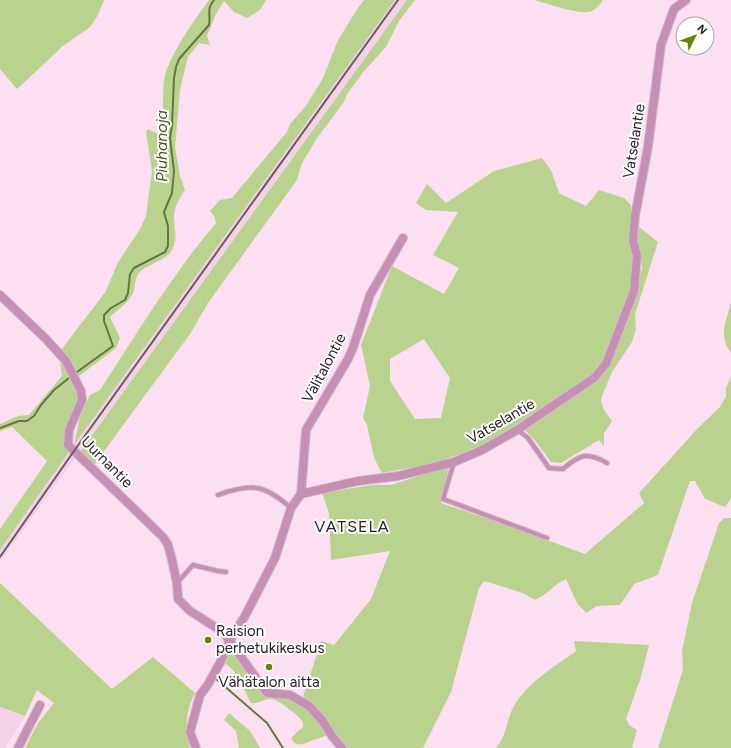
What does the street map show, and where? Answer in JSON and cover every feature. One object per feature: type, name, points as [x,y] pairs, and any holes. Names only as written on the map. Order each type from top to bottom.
[{"type":"street","name":"Vatselantie","points":[[301,494],[358,481],[398,476],[454,462],[482,450],[518,430],[594,378],[606,364],[634,291],[637,256],[633,241],[635,216],[648,146],[661,45],[674,10],[686,0]]},
{"type":"street","name":"Välitalontie","points":[[301,494],[306,430],[348,359],[370,295],[403,238]]},
{"type":"street","name":"Uurnantie","points":[[0,295],[46,339],[66,361],[81,391],[82,400],[68,430],[68,445],[163,537],[168,545],[177,584],[178,599],[190,611],[223,632],[267,693],[290,695],[309,706],[322,720],[342,748]]},
{"type":"street","points":[[196,748],[190,732],[200,695],[207,686],[221,661],[230,640],[245,616],[275,558],[291,508],[301,494]]},
{"type":"street","points":[[18,748],[40,706]]},
{"type":"lane","points":[[518,430],[528,438],[549,468],[562,469],[575,459],[586,456],[596,457],[607,463]]},
{"type":"lane","points":[[454,462],[443,499],[546,538]]},
{"type":"lane","points":[[218,495],[237,488],[259,488],[278,497],[291,508]]},
{"type":"lane","points":[[177,584],[193,565],[218,572],[226,572]]},
{"type":"shaded area","points":[[395,0],[407,0],[0,562],[0,550]]},
{"type":"shaded area","points":[[0,707],[25,716],[5,748],[0,748]]},
{"type":"green space","points":[[0,0],[104,0],[98,15],[90,27],[63,46],[17,89],[0,69]]},
{"type":"green space","points":[[209,0],[266,0],[260,10],[247,18],[234,12],[224,1],[216,14],[207,36],[210,45],[199,43],[188,57],[180,90],[175,147],[180,176],[185,190],[175,210],[174,245],[168,255],[143,269],[139,273],[136,278],[134,291],[131,297],[110,317],[120,338],[116,348],[79,376],[61,350],[106,291],[118,262],[140,229],[146,216],[152,171],[146,132],[148,129],[160,135],[164,80],[167,70],[176,49]]},
{"type":"green space","points":[[364,0],[395,0],[74,445],[80,416],[90,395],[100,390],[170,284],[216,223],[214,216],[210,211],[220,200],[232,198],[287,132],[290,124],[306,106],[323,78],[338,40]]},
{"type":"green space","points":[[407,0],[415,0],[399,21],[386,47],[365,70],[347,94],[344,102],[317,138],[302,163],[297,180],[208,303],[190,334],[94,465],[80,452]]},
{"type":"green space","points":[[534,0],[603,0],[592,11],[580,12]]},
{"type":"green space","points":[[542,158],[551,170],[559,193],[586,206],[599,190],[624,198],[631,205],[633,255],[632,284],[602,364],[587,379],[500,435],[479,446],[431,464],[382,473],[374,458],[367,425],[363,418],[370,386],[361,345],[392,266],[444,294],[459,268],[433,255],[458,212],[426,210],[416,203],[427,184],[446,203],[494,171]],"holes":[[[424,339],[450,378],[441,418],[415,419],[390,381],[390,359]]]},
{"type":"green space","points":[[638,226],[658,242],[635,314],[636,329],[632,342],[612,372],[602,396],[601,402],[604,410],[612,421],[604,433],[604,446],[599,440],[561,463],[551,462],[534,439],[524,429],[593,383],[638,286],[642,267],[638,243]]},
{"type":"green space","points":[[731,302],[731,353],[725,340],[724,328]]},
{"type":"green space","points":[[60,361],[76,387],[79,395],[67,428],[64,442],[69,452],[0,550],[0,529],[47,461],[12,427],[0,431],[0,424],[18,416],[29,415],[62,376]]},
{"type":"green space","points":[[731,377],[731,498],[725,507],[705,499],[695,481],[690,481],[658,575],[634,584],[620,605],[597,606],[586,613],[577,603],[566,579],[535,600],[523,593],[484,581],[479,588],[451,692],[423,748],[347,748],[333,734],[324,718],[303,697],[321,641],[334,645],[371,599],[390,551],[331,560],[329,513],[322,493],[372,485],[391,485],[449,466],[441,503],[585,554],[644,503],[639,493],[698,428],[719,408],[726,397],[726,388]]},
{"type":"green space","points":[[724,518],[731,518],[731,748],[658,748],[683,670],[682,651],[692,603],[719,523]]},
{"type":"green space","points":[[0,583],[112,689],[153,657],[195,693],[187,720],[187,734],[190,748],[25,748],[38,723],[54,703],[37,690],[25,716],[0,707]]},
{"type":"green space","points":[[574,641],[649,645],[641,677],[626,719],[629,725],[637,730],[632,748],[496,748],[503,737],[511,711],[520,697],[534,682],[576,651]]},
{"type":"green space","points":[[229,644],[265,696],[287,698],[300,703],[310,712],[327,735],[305,743],[297,744],[291,738],[303,727],[303,723],[297,715],[272,699],[251,703],[233,670],[223,662]]},
{"type":"green space","points":[[229,713],[250,731],[260,748],[239,748],[236,731],[224,720]]},
{"type":"waterway","name":"Piuhanoja","points":[[77,372],[113,346],[104,321],[104,315],[111,308],[125,300],[128,293],[130,274],[134,268],[165,252],[168,246],[168,226],[164,212],[172,193],[174,171],[170,138],[176,67],[179,59],[209,25],[209,9],[214,0]]},
{"type":"waterway","name":"Piuhanoja","points":[[0,428],[19,421],[27,421],[34,416],[54,390],[69,378]]},
{"type":"waterway","points":[[215,678],[267,723],[283,748]]},
{"type":"railway","points":[[0,557],[74,451],[398,0]]},
{"type":"place","name":"Raision perhetukikeskus","points":[[208,640]]},
{"type":"place","name":"Vähätalon aitta","points":[[269,667]]},
{"type":"district","name":"VATSELA","points":[[352,526]]}]
